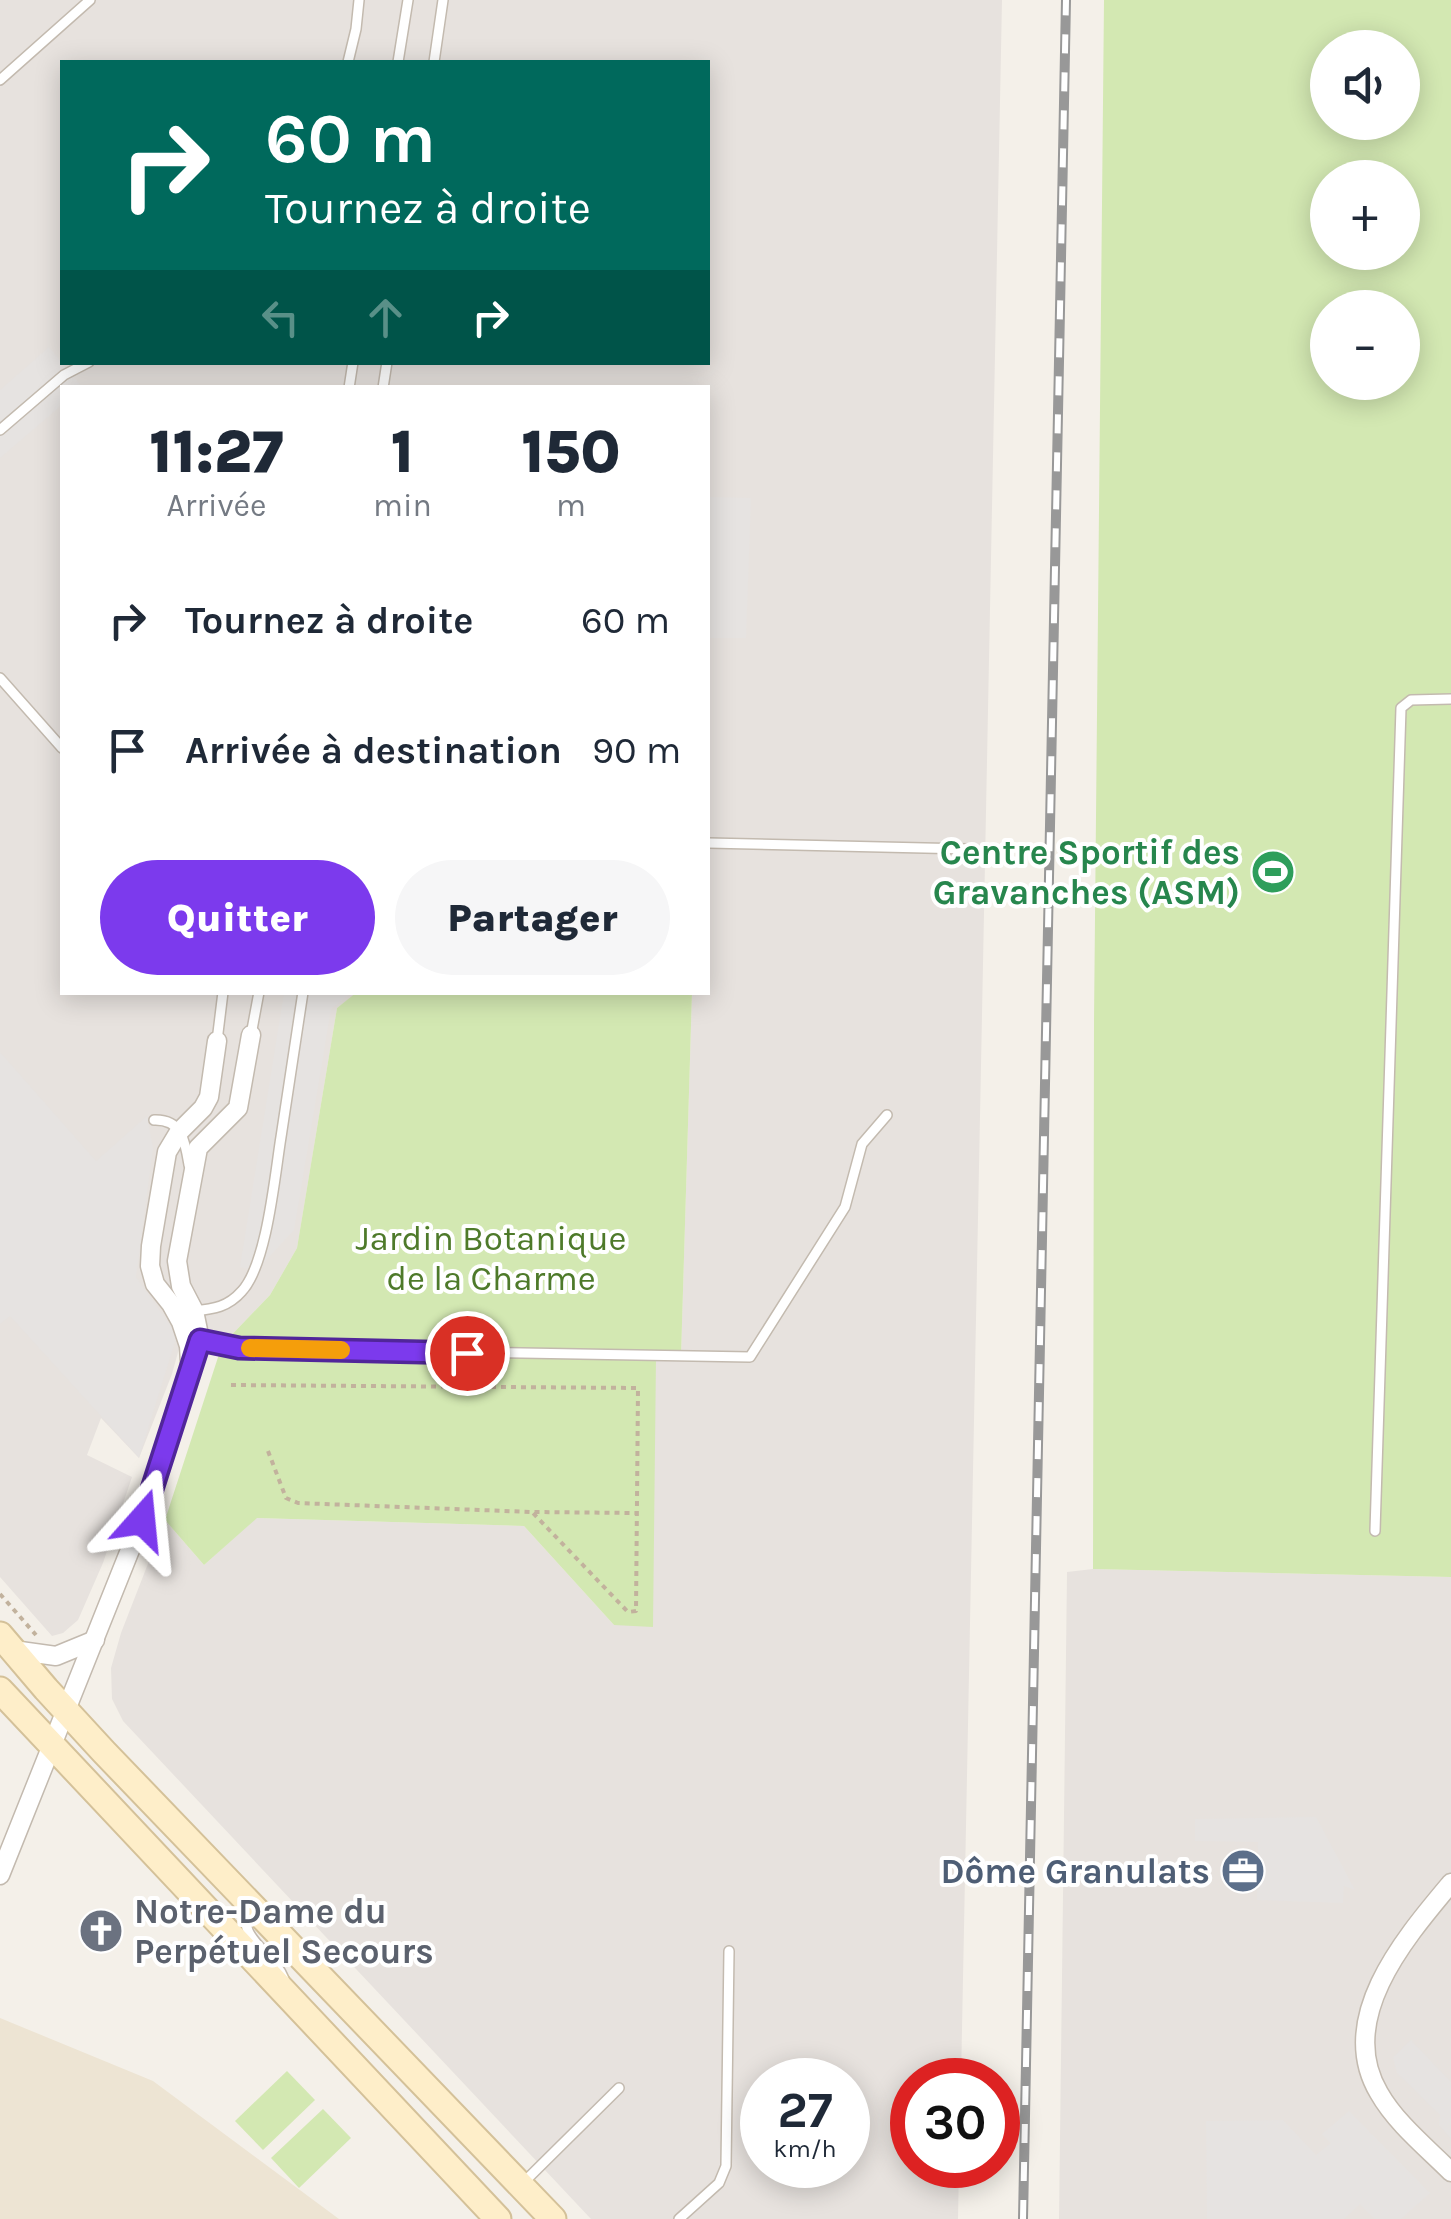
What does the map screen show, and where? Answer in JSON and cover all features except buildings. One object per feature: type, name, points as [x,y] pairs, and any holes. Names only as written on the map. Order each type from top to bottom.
[{"type":"main road","points":[[7,1643],[66,1710],[553,2219]]},
{"type":"main road","points":[[0,1690],[498,2219]]},
{"type":"street","points":[[0,1875],[8,1830],[51,1745],[142,1520],[200,1340],[176,1261],[198,1148],[238,1108],[251,1035]]},
{"type":"street","points":[[191,1369],[181,1322],[154,1284],[151,1246],[167,1152],[209,1097],[218,1041]]},
{"type":"street","points":[[7,1643],[56,1656],[95,1640]]},
{"type":"street","points":[[1451,1883],[1409,1933],[1385,1975],[1372,2004],[1365,2052],[1379,2094],[1451,2172]]},
{"type":"lane","points":[[0,80],[90,0]]},
{"type":"lane","points":[[348,60],[359,0]]},
{"type":"lane","points":[[398,60],[408,0]]},
{"type":"lane","points":[[434,60],[443,0]]},
{"type":"lane","points":[[0,430],[64,375],[83,365]]},
{"type":"lane","points":[[0,678],[58,736]]},
{"type":"lane","points":[[1375,1531],[1401,708],[1411,700],[1451,699]]},
{"type":"lane","points":[[710,843],[968,849]]},
{"type":"lane","points":[[218,1041],[223,995]]},
{"type":"lane","points":[[251,1035],[258,995]]},
{"type":"lane","points":[[194,1311],[219,1309],[234,1298],[245,1289],[258,1259],[304,995]]},
{"type":"lane","points":[[200,1340],[239,1348],[750,1357],[846,1207],[862,1144],[887,1116]]},
{"type":"lane","points":[[154,1120],[176,1125],[186,1145],[191,1182]]},
{"type":"lane","points":[[249,1902],[243,1917],[248,1934],[279,1966],[286,1993]]},
{"type":"lane","points":[[679,2219],[719,2183],[726,2166],[729,1951]]},
{"type":"lane","points":[[521,2185],[618,2088]]},
{"type":"path","points":[[231,1385],[638,1388],[636,1610],[628,1612],[532,1512]]},
{"type":"path","points":[[268,1451],[286,1498],[298,1503],[637,1513]]},
{"type":"path","points":[[0,1594],[37,1636]]},
{"type":"shaded area","points":[[0,0],[1002,0],[961,2058],[890,2058],[890,2188],[959,2188],[958,2219],[591,2219],[123,1721],[112,1699],[111,1668],[121,1633],[165,1520],[204,1565],[256,1518],[524,1526],[614,1625],[656,1357],[681,1356],[692,995],[710,995],[710,385],[60,385],[60,995],[354,995],[337,1008],[297,1248],[270,1295],[222,1345],[182,1338],[139,1458],[101,1418],[87,1455],[132,1477],[103,1563],[78,1620],[63,1633],[52,1636],[0,1577]]},
{"type":"shaded area","points":[[49,347],[80,385],[60,385],[60,407],[0,458],[0,390]]},
{"type":"shaded area","points":[[710,497],[751,498],[746,638],[710,638]]},
{"type":"shaded area","points":[[284,995],[348,995],[331,1009],[294,1230],[256,1271],[240,1267]]},
{"type":"shaded area","points":[[0,1052],[96,1161],[147,1116],[153,1148],[136,1277],[177,1335],[139,1458],[10,1316],[0,1324]]},
{"type":"shaded area","points":[[1093,1569],[1451,1577],[1451,2219],[1059,2219],[1067,1572]]},
{"type":"shaded area","points":[[1316,1817],[1355,1890],[1344,1886],[1343,1903],[1257,1900],[1258,1842],[1195,1841],[1195,1819]]},
{"type":"shaded area","points":[[0,2018],[153,2081],[339,2219],[0,2219]]},
{"type":"shaded area","points":[[1411,2040],[1451,2082],[1451,2139],[1439,2125],[1440,2115],[1397,2073],[1393,2057]]},
{"type":"shaded area","points":[[1349,2111],[1430,2193],[1401,2219],[1375,2219],[1360,2204],[1344,2219],[1207,2219],[1206,2121],[1283,2120],[1316,2155],[1331,2143],[1322,2134]]},
{"type":"green space","name":"Centre Sportif des Gravanches (ASM)","points":[[1104,0],[1451,0],[1451,1577],[1093,1569]]},
{"type":"green space","name":"Jardin Botanique de la Charme","points":[[353,995],[692,995],[681,1357],[656,1357],[653,1627],[614,1625],[524,1526],[257,1518],[204,1565],[165,1520],[222,1345],[270,1295],[297,1248],[337,1008]]},
{"type":"green space","points":[[287,2071],[315,2100],[263,2150],[235,2121]]},
{"type":"green space","points":[[323,2109],[351,2138],[299,2188],[271,2158]]},
{"type":"railway","points":[[1023,2219],[1066,0]]},
{"type":"slow traffic","points":[[250,1348],[341,1350]]},
{"type":"place","name":"Centre Sportif des Gravanches (ASM)","points":[[1273,872]]},
{"type":"place","name":"Dôme Granulats","points":[[1243,1871]]},
{"type":"place","name":"Notre-Dame du Perpétuel Secours","points":[[101,1931]]},
{"type":"route","points":[[142,1520],[200,1340],[239,1348],[467,1353]]}]
